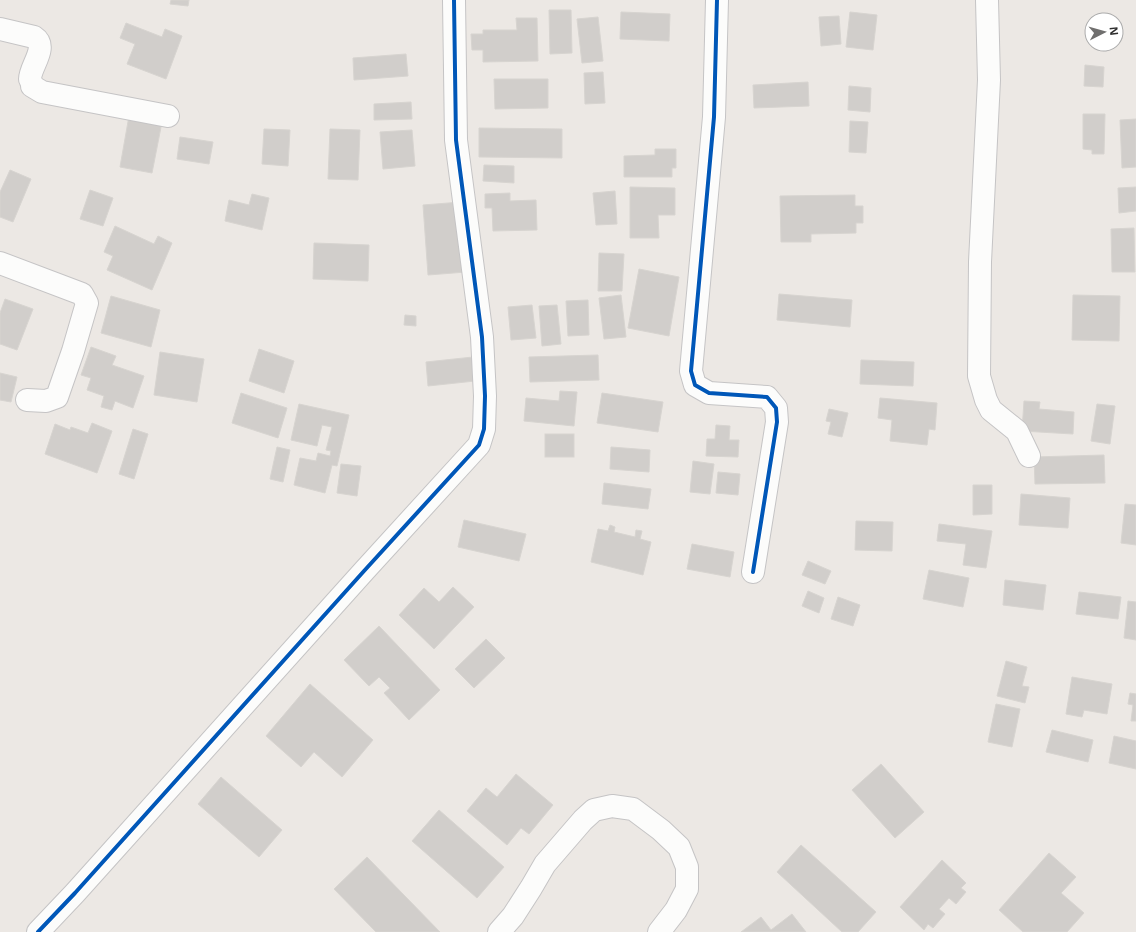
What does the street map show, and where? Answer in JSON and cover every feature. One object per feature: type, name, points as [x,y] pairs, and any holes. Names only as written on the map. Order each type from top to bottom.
[{"type":"street","points":[[38,932],[75,893],[348,588],[479,445],[484,429],[485,396],[482,337],[456,140],[454,0]]},
{"type":"street","points":[[717,0],[714,117],[691,371],[695,385],[709,393],[767,397],[776,408],[777,422],[753,572]]},
{"type":"street","points":[[987,0],[988,80],[980,262],[979,376],[986,400],[991,410],[1017,431],[1029,456]]},
{"type":"street","points":[[0,29],[34,37],[38,40],[40,48],[30,79],[32,86],[42,92],[168,116]]},
{"type":"street","points":[[0,263],[82,294],[87,303],[73,351],[57,397],[46,401],[27,400]]},
{"type":"street","points":[[499,932],[513,916],[544,864],[583,820],[594,810],[612,806],[632,809],[661,830],[679,847],[687,867],[687,889],[676,910],[659,932]]},
{"type":"building","points":[[171,0],[189,0],[188,6],[170,4]]},
{"type":"building","points":[[549,10],[571,10],[572,53],[550,54]]},
{"type":"building","points":[[621,12],[670,14],[669,41],[620,39]]},
{"type":"building","points":[[850,12],[877,15],[873,50],[846,47]]},
{"type":"building","points":[[839,16],[841,44],[821,46],[819,17]]},
{"type":"building","points":[[598,17],[603,61],[582,63],[577,19]]},
{"type":"building","points":[[516,18],[537,18],[538,61],[483,62],[483,50],[472,50],[471,34],[483,34],[483,30],[517,30]]},
{"type":"building","points":[[126,23],[162,37],[165,29],[182,36],[166,79],[127,64],[135,44],[120,38]]},
{"type":"building","points":[[406,54],[408,76],[354,80],[353,58]]},
{"type":"building","points":[[1085,65],[1104,67],[1103,87],[1084,86]]},
{"type":"building","points":[[603,72],[605,103],[585,104],[584,73]]},
{"type":"building","points":[[494,79],[548,79],[548,108],[495,109]]},
{"type":"building","points":[[808,82],[809,106],[754,108],[753,85]]},
{"type":"building","points":[[849,86],[871,88],[870,112],[848,110]]},
{"type":"building","points":[[411,102],[412,119],[374,120],[374,104]]},
{"type":"building","points":[[1083,114],[1105,114],[1104,154],[1092,154],[1092,150],[1083,149]]},
{"type":"building","points":[[129,116],[162,122],[152,173],[120,167]]},
{"type":"building","points":[[1136,119],[1136,167],[1122,168],[1120,120]]},
{"type":"building","points":[[850,121],[868,122],[866,153],[849,152]]},
{"type":"building","points":[[479,128],[562,129],[562,158],[479,157]]},
{"type":"building","points":[[264,129],[290,130],[288,166],[262,164]]},
{"type":"building","points":[[330,129],[360,130],[358,180],[328,179]]},
{"type":"building","points":[[412,130],[415,166],[383,169],[380,132]]},
{"type":"building","points":[[180,137],[213,142],[209,164],[177,159]]},
{"type":"building","points":[[655,149],[676,149],[676,168],[672,168],[672,177],[624,177],[624,156],[655,155]]},
{"type":"building","points":[[484,165],[514,166],[514,183],[483,181]]},
{"type":"building","points":[[10,170],[31,179],[13,222],[0,217],[0,192]]},
{"type":"building","points":[[630,187],[675,188],[675,215],[658,215],[659,238],[630,238]]},
{"type":"building","points":[[1136,187],[1136,211],[1119,213],[1118,188]]},
{"type":"building","points":[[90,190],[113,198],[103,226],[80,219]]},
{"type":"building","points":[[615,191],[617,224],[596,225],[593,193]]},
{"type":"building","points":[[510,193],[510,201],[536,200],[537,230],[493,231],[492,208],[485,208],[485,194]]},
{"type":"building","points":[[252,194],[269,198],[262,230],[225,221],[229,200],[249,205]]},
{"type":"building","points":[[855,195],[855,206],[863,206],[863,223],[856,223],[856,233],[811,234],[811,242],[781,242],[780,196]]},
{"type":"building","points":[[461,202],[466,272],[428,275],[423,205]]},
{"type":"building","points":[[115,226],[154,244],[158,236],[172,243],[152,290],[107,270],[113,256],[104,252]]},
{"type":"building","points":[[1134,228],[1135,272],[1112,272],[1111,229]]},
{"type":"building","points":[[314,243],[369,245],[368,281],[313,279]]},
{"type":"building","points":[[599,253],[624,254],[622,291],[598,291]]},
{"type":"building","points":[[639,269],[679,277],[669,336],[628,328]]},
{"type":"building","points":[[779,294],[852,300],[850,327],[777,320]]},
{"type":"building","points":[[621,295],[626,337],[604,339],[599,298]]},
{"type":"building","points":[[1073,295],[1120,296],[1119,341],[1072,340]]},
{"type":"building","points":[[111,296],[160,310],[151,347],[101,333]]},
{"type":"building","points":[[5,299],[33,309],[17,350],[0,344],[0,313]]},
{"type":"building","points":[[588,300],[589,335],[568,336],[566,301]]},
{"type":"building","points":[[532,305],[536,338],[511,340],[508,307]]},
{"type":"building","points":[[557,305],[561,344],[542,346],[539,306]]},
{"type":"building","points":[[405,315],[416,316],[416,326],[404,325]]},
{"type":"building","points":[[91,347],[116,356],[112,365],[144,376],[133,408],[115,401],[112,410],[101,407],[104,396],[87,390],[91,378],[81,375]]},
{"type":"building","points":[[259,349],[294,361],[284,393],[249,381]]},
{"type":"building","points":[[160,352],[204,359],[197,402],[154,395]]},
{"type":"building","points":[[598,355],[599,380],[530,382],[529,357]]},
{"type":"building","points":[[473,357],[475,381],[428,386],[426,362]]},
{"type":"building","points":[[861,360],[914,362],[913,386],[860,384]]},
{"type":"building","points":[[0,373],[17,377],[11,402],[0,400]]},
{"type":"building","points":[[560,391],[577,392],[574,426],[524,421],[526,398],[559,401]]},
{"type":"building","points":[[241,393],[287,408],[278,438],[232,423]]},
{"type":"building","points":[[602,393],[663,402],[658,432],[597,423]]},
{"type":"building","points":[[880,398],[937,403],[935,430],[929,429],[927,445],[890,441],[892,420],[878,418]]},
{"type":"building","points":[[1024,401],[1040,402],[1039,409],[1074,412],[1073,434],[1022,431]]},
{"type":"building","points":[[299,404],[349,415],[337,466],[332,465],[325,493],[294,485],[300,458],[316,461],[318,453],[330,456],[331,451],[326,450],[332,427],[322,425],[317,446],[291,440]]},
{"type":"building","points":[[1097,404],[1115,406],[1110,444],[1091,441]]},
{"type":"building","points":[[829,409],[848,413],[842,437],[828,434],[831,422],[826,421]]},
{"type":"building","points":[[92,423],[112,431],[97,473],[45,454],[55,424],[70,430],[71,427],[88,433]]},
{"type":"building","points":[[716,425],[730,426],[729,440],[739,440],[738,457],[706,456],[707,439],[715,439]]},
{"type":"building","points":[[133,429],[148,434],[134,479],[119,474]]},
{"type":"building","points":[[545,434],[574,434],[574,457],[545,457]]},
{"type":"building","points":[[277,447],[290,450],[283,482],[270,479]]},
{"type":"building","points":[[611,447],[650,450],[649,472],[610,469]]},
{"type":"building","points":[[1104,455],[1105,483],[1035,484],[1034,457]]},
{"type":"building","points":[[693,461],[714,464],[710,494],[690,492]]},
{"type":"building","points":[[341,464],[361,466],[357,496],[337,493]]},
{"type":"building","points":[[718,472],[740,474],[738,495],[716,493]]},
{"type":"building","points":[[604,483],[651,489],[648,509],[602,504]]},
{"type":"building","points":[[973,485],[992,485],[992,514],[973,515]]},
{"type":"building","points":[[1021,494],[1070,498],[1068,528],[1019,525]]},
{"type":"building","points":[[1125,504],[1136,505],[1136,545],[1121,543]]},
{"type":"building","points":[[464,520],[526,534],[519,561],[458,547]]},
{"type":"building","points":[[856,521],[893,522],[892,551],[855,550]]},
{"type":"building","points":[[939,524],[992,531],[986,568],[963,565],[966,544],[937,541]]},
{"type":"building","points":[[610,525],[615,527],[614,532],[635,537],[636,530],[642,531],[640,539],[651,542],[643,575],[591,562],[598,529],[608,531]]},
{"type":"building","points":[[692,544],[734,552],[730,577],[687,569]]},
{"type":"building","points":[[808,561],[831,571],[825,584],[802,575]]},
{"type":"building","points":[[929,570],[969,578],[963,607],[923,599]]},
{"type":"building","points":[[1005,580],[1046,585],[1043,610],[1003,605]]},
{"type":"building","points":[[453,587],[474,607],[434,649],[399,615],[424,588],[439,602]]},
{"type":"building","points":[[808,591],[824,598],[819,613],[802,606]]},
{"type":"building","points":[[1079,592],[1121,597],[1118,619],[1076,614]]},
{"type":"building","points":[[838,597],[860,605],[853,626],[831,619]]},
{"type":"building","points":[[1128,601],[1136,602],[1136,640],[1124,638]]},
{"type":"building","points":[[379,626],[440,690],[409,720],[384,693],[390,688],[379,677],[369,686],[344,660]]},
{"type":"building","points":[[486,639],[505,658],[474,688],[455,669]]},
{"type":"building","points":[[1006,661],[1027,667],[1022,686],[1029,687],[1025,703],[997,696]]},
{"type":"building","points":[[1072,677],[1112,684],[1107,714],[1084,710],[1082,717],[1066,714]]},
{"type":"building","points":[[310,684],[373,740],[342,777],[314,752],[301,767],[266,736]]},
{"type":"building","points":[[1130,693],[1136,694],[1136,721],[1131,721],[1133,705],[1128,704]]},
{"type":"building","points":[[996,704],[1020,709],[1012,747],[988,742]]},
{"type":"building","points":[[1052,730],[1093,740],[1088,762],[1046,752]]},
{"type":"building","points":[[1114,736],[1136,741],[1136,769],[1109,763]]},
{"type":"building","points":[[881,764],[924,812],[895,838],[852,790]]},
{"type":"building","points":[[516,774],[553,805],[529,834],[521,828],[507,845],[467,811],[486,788],[497,797]]},
{"type":"building","points":[[221,777],[282,830],[259,857],[198,804]]},
{"type":"building","points":[[439,810],[504,867],[477,898],[412,841]]},
{"type":"building","points":[[801,845],[876,912],[858,932],[842,932],[777,872]]},
{"type":"building","points":[[1049,853],[1076,877],[1061,893],[1084,913],[1067,932],[1023,932],[999,910]]},
{"type":"building","points":[[367,857],[440,932],[376,932],[334,889]]},
{"type":"building","points":[[942,860],[966,883],[961,888],[966,892],[956,904],[949,898],[939,909],[945,914],[933,928],[928,924],[924,930],[900,907]]},
{"type":"building","points":[[792,914],[806,932],[741,932],[761,917],[771,930]]},
{"type":"cycle path","points":[[38,932],[75,893],[479,445],[484,429],[485,396],[482,337],[456,140],[454,0]]},
{"type":"cycle path","points":[[717,0],[714,117],[691,371],[695,385],[709,393],[767,397],[776,408],[777,422],[753,572]]}]
